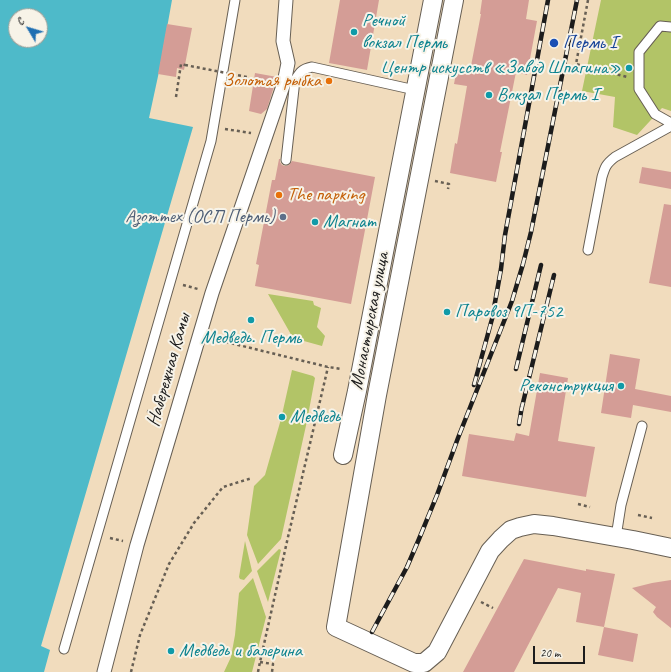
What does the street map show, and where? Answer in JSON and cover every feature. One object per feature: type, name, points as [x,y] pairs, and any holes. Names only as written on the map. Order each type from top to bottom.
[{"type":"street","points":[[286,0],[283,41],[288,63]]},
{"type":"street","name":"Монастырская улица","points":[[343,455],[433,0]]},
{"type":"street","name":"Монастырская улица","points":[[454,0],[377,395],[336,627],[414,663],[424,663],[437,652],[490,551],[511,530],[534,524],[616,537]]},
{"type":"street","name":"Набережная Камы","points":[[104,672],[137,545],[199,336],[212,293],[284,84],[288,63]]},
{"type":"street","name":"Монастырская улица","points":[[357,390],[366,461]]},
{"type":"street","points":[[616,537],[671,548]]},
{"type":"lane","points":[[64,649],[211,140],[235,0]]},
{"type":"lane","points":[[588,250],[602,177],[607,164],[615,157],[671,125],[655,114],[639,89],[639,80],[640,52],[660,26],[671,27]]},
{"type":"lane","points":[[288,63],[415,90]]},
{"type":"lane","points":[[286,160],[295,80],[305,68],[312,68]]},
{"type":"lane","points":[[616,537],[621,505],[642,426]]},
{"type":"path","points":[[588,0],[576,64],[639,80]]},
{"type":"path","points":[[176,97],[181,64],[247,78]]},
{"type":"path","points":[[226,129],[246,132]]},
{"type":"path","points":[[429,180],[449,184],[448,189]]},
{"type":"path","points":[[199,336],[342,369]]},
{"type":"path","points":[[258,672],[328,367]]},
{"type":"path","points":[[131,672],[140,635],[169,564],[194,523],[223,487],[252,478]]},
{"type":"path","points":[[578,504],[590,507]]},
{"type":"path","points":[[638,515],[652,518]]},
{"type":"path","points":[[260,662],[273,664],[272,672]]},
{"type":"green space","name":"Центр искусств «Завод Шпагина»","points":[[601,0],[671,0],[671,111],[662,108],[637,135],[613,127],[615,97],[582,91]]},
{"type":"green space","points":[[268,294],[313,301],[314,305],[321,308],[317,327],[325,336],[322,346],[293,338]]},
{"type":"green space","points":[[292,370],[313,376],[315,378],[281,539],[258,564],[247,535],[254,486],[265,475],[281,419]]},
{"type":"green space","points":[[245,541],[252,571],[244,580],[240,579],[239,577]]},
{"type":"green space","points":[[279,549],[281,550],[268,602],[257,571]]},
{"type":"green space","points":[[253,578],[266,617],[252,672],[224,672],[231,657],[235,635],[239,593]]},
{"type":"water","points":[[0,0],[172,0],[149,118],[193,127],[41,646],[50,650],[44,672],[0,672]]},
{"type":"building","name":"Речной вокзал Пермь","points":[[340,0],[379,0],[367,70],[329,63]]},
{"type":"building","name":"Вокзал Пермь I","points":[[482,0],[529,0],[526,19],[537,21],[527,75],[516,72],[500,152],[502,152],[496,182],[450,173],[455,143],[457,144],[467,86],[454,84],[457,68],[470,71],[481,14]]},
{"type":"building","points":[[167,24],[192,28],[184,70],[177,68],[176,77],[158,74]]},
{"type":"building","points":[[255,73],[277,77],[267,109],[261,114],[249,111]]},
{"type":"building","name":"Магнат","points":[[279,159],[282,165],[285,166],[289,165],[292,161],[375,177],[351,304],[255,286],[259,265],[256,264],[272,180],[275,180]]},
{"type":"building","points":[[642,167],[671,172],[671,189],[639,183]]},
{"type":"building","points":[[664,204],[671,205],[671,287],[649,283]]},
{"type":"building","name":"Реконструкция","points":[[610,354],[640,359],[635,389],[671,396],[671,412],[633,405],[631,418],[601,413]]},
{"type":"building","points":[[540,373],[568,378],[558,441],[595,447],[586,497],[462,476],[469,434],[514,441],[516,433],[529,436]]},
{"type":"building","points":[[524,559],[586,571],[586,569],[615,574],[604,627],[576,622],[581,593],[558,588],[514,672],[463,672]]},
{"type":"building","points":[[671,580],[671,628],[653,612],[656,607],[632,588]]},
{"type":"building","points":[[604,627],[638,634],[633,662],[598,655]]},
{"type":"railway","points":[[474,385],[492,319],[501,269],[505,235],[548,0]]},
{"type":"railway","points":[[372,632],[407,567],[419,539],[512,301],[531,232],[577,0]]},
{"type":"railway","points":[[516,369],[541,265]]},
{"type":"railway","points":[[521,411],[554,275]]},
{"type":"railway","points":[[519,424],[522,406]]},
{"type":"place","name":"Речной вокзал Пермь","points":[[354,32]]},
{"type":"place","name":"Пермь I","points":[[554,43]]},
{"type":"place","name":"Центр искусств «Завод Шпагина»","points":[[629,68]]},
{"type":"place","name":"Золотая рыбка","points":[[329,81]]},
{"type":"place","name":"Вокзал Пермь I","points":[[489,95]]},
{"type":"place","name":"The паркing","points":[[279,195]]},
{"type":"place","name":"Азоттех (ОСП Пермь)","points":[[283,217]]},
{"type":"place","name":"Магнат","points":[[315,222]]},
{"type":"place","name":"Паровоз 9П-752","points":[[447,312]]},
{"type":"place","name":"Медведь. Пермь","points":[[251,320]]},
{"type":"place","name":"Реконструкция","points":[[621,386]]},
{"type":"place","name":"Медведь","points":[[282,417]]},
{"type":"place","name":"Медведь и балерина","points":[[171,651]]}]
